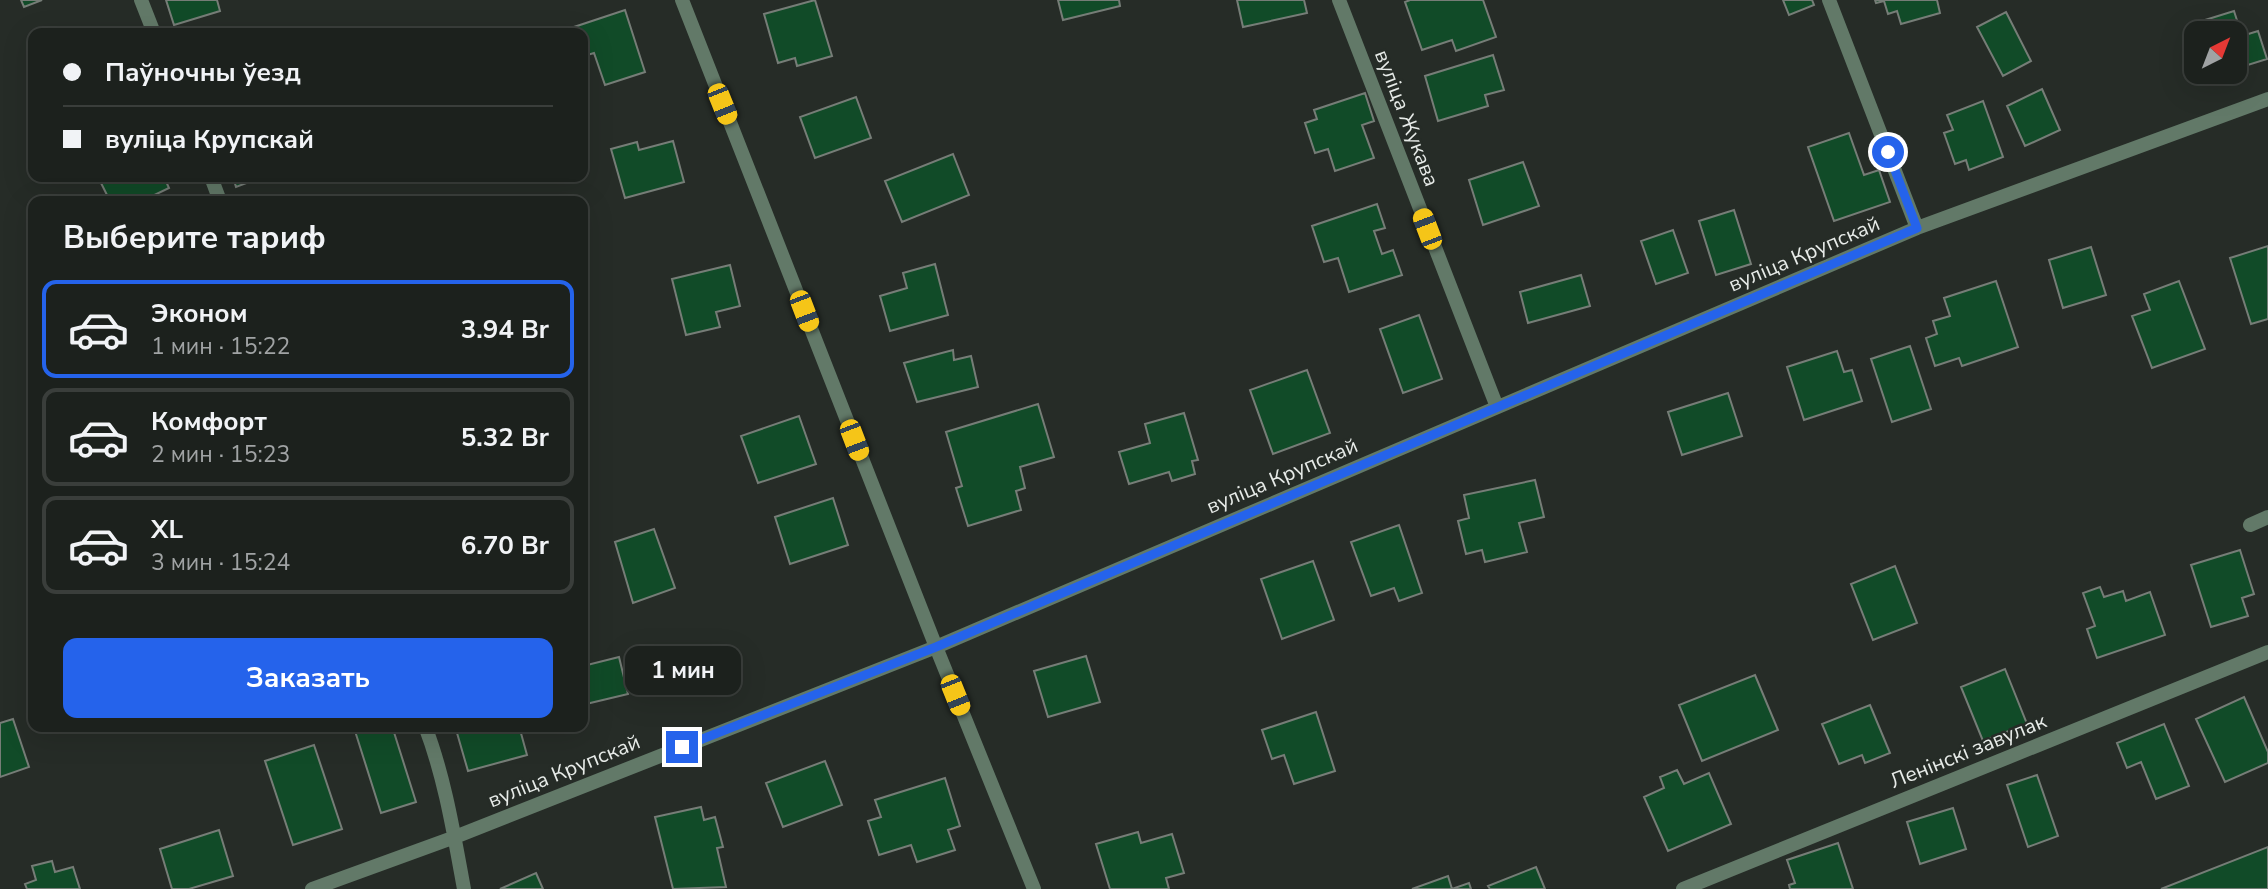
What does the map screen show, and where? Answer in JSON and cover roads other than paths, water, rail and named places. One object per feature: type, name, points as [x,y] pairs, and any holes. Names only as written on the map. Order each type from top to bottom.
[{"type":"street","points":[[141,0],[152,28]]},
{"type":"street","points":[[682,0],[1034,889]]},
{"type":"street","name":"вуліца Жукава","points":[[1339,0],[1497,407]]},
{"type":"street","points":[[1829,0],[1917,228]]},
{"type":"street","name":"вуліца Крупскай","points":[[312,889],[455,837],[936,647],[1917,228],[2268,99]]},
{"type":"street","points":[[2250,525],[2268,517]]},
{"type":"street","name":"Ленінскі завулак","points":[[1683,889],[2268,652]]},
{"type":"street","points":[[427,732],[455,837],[464,889]]}]
